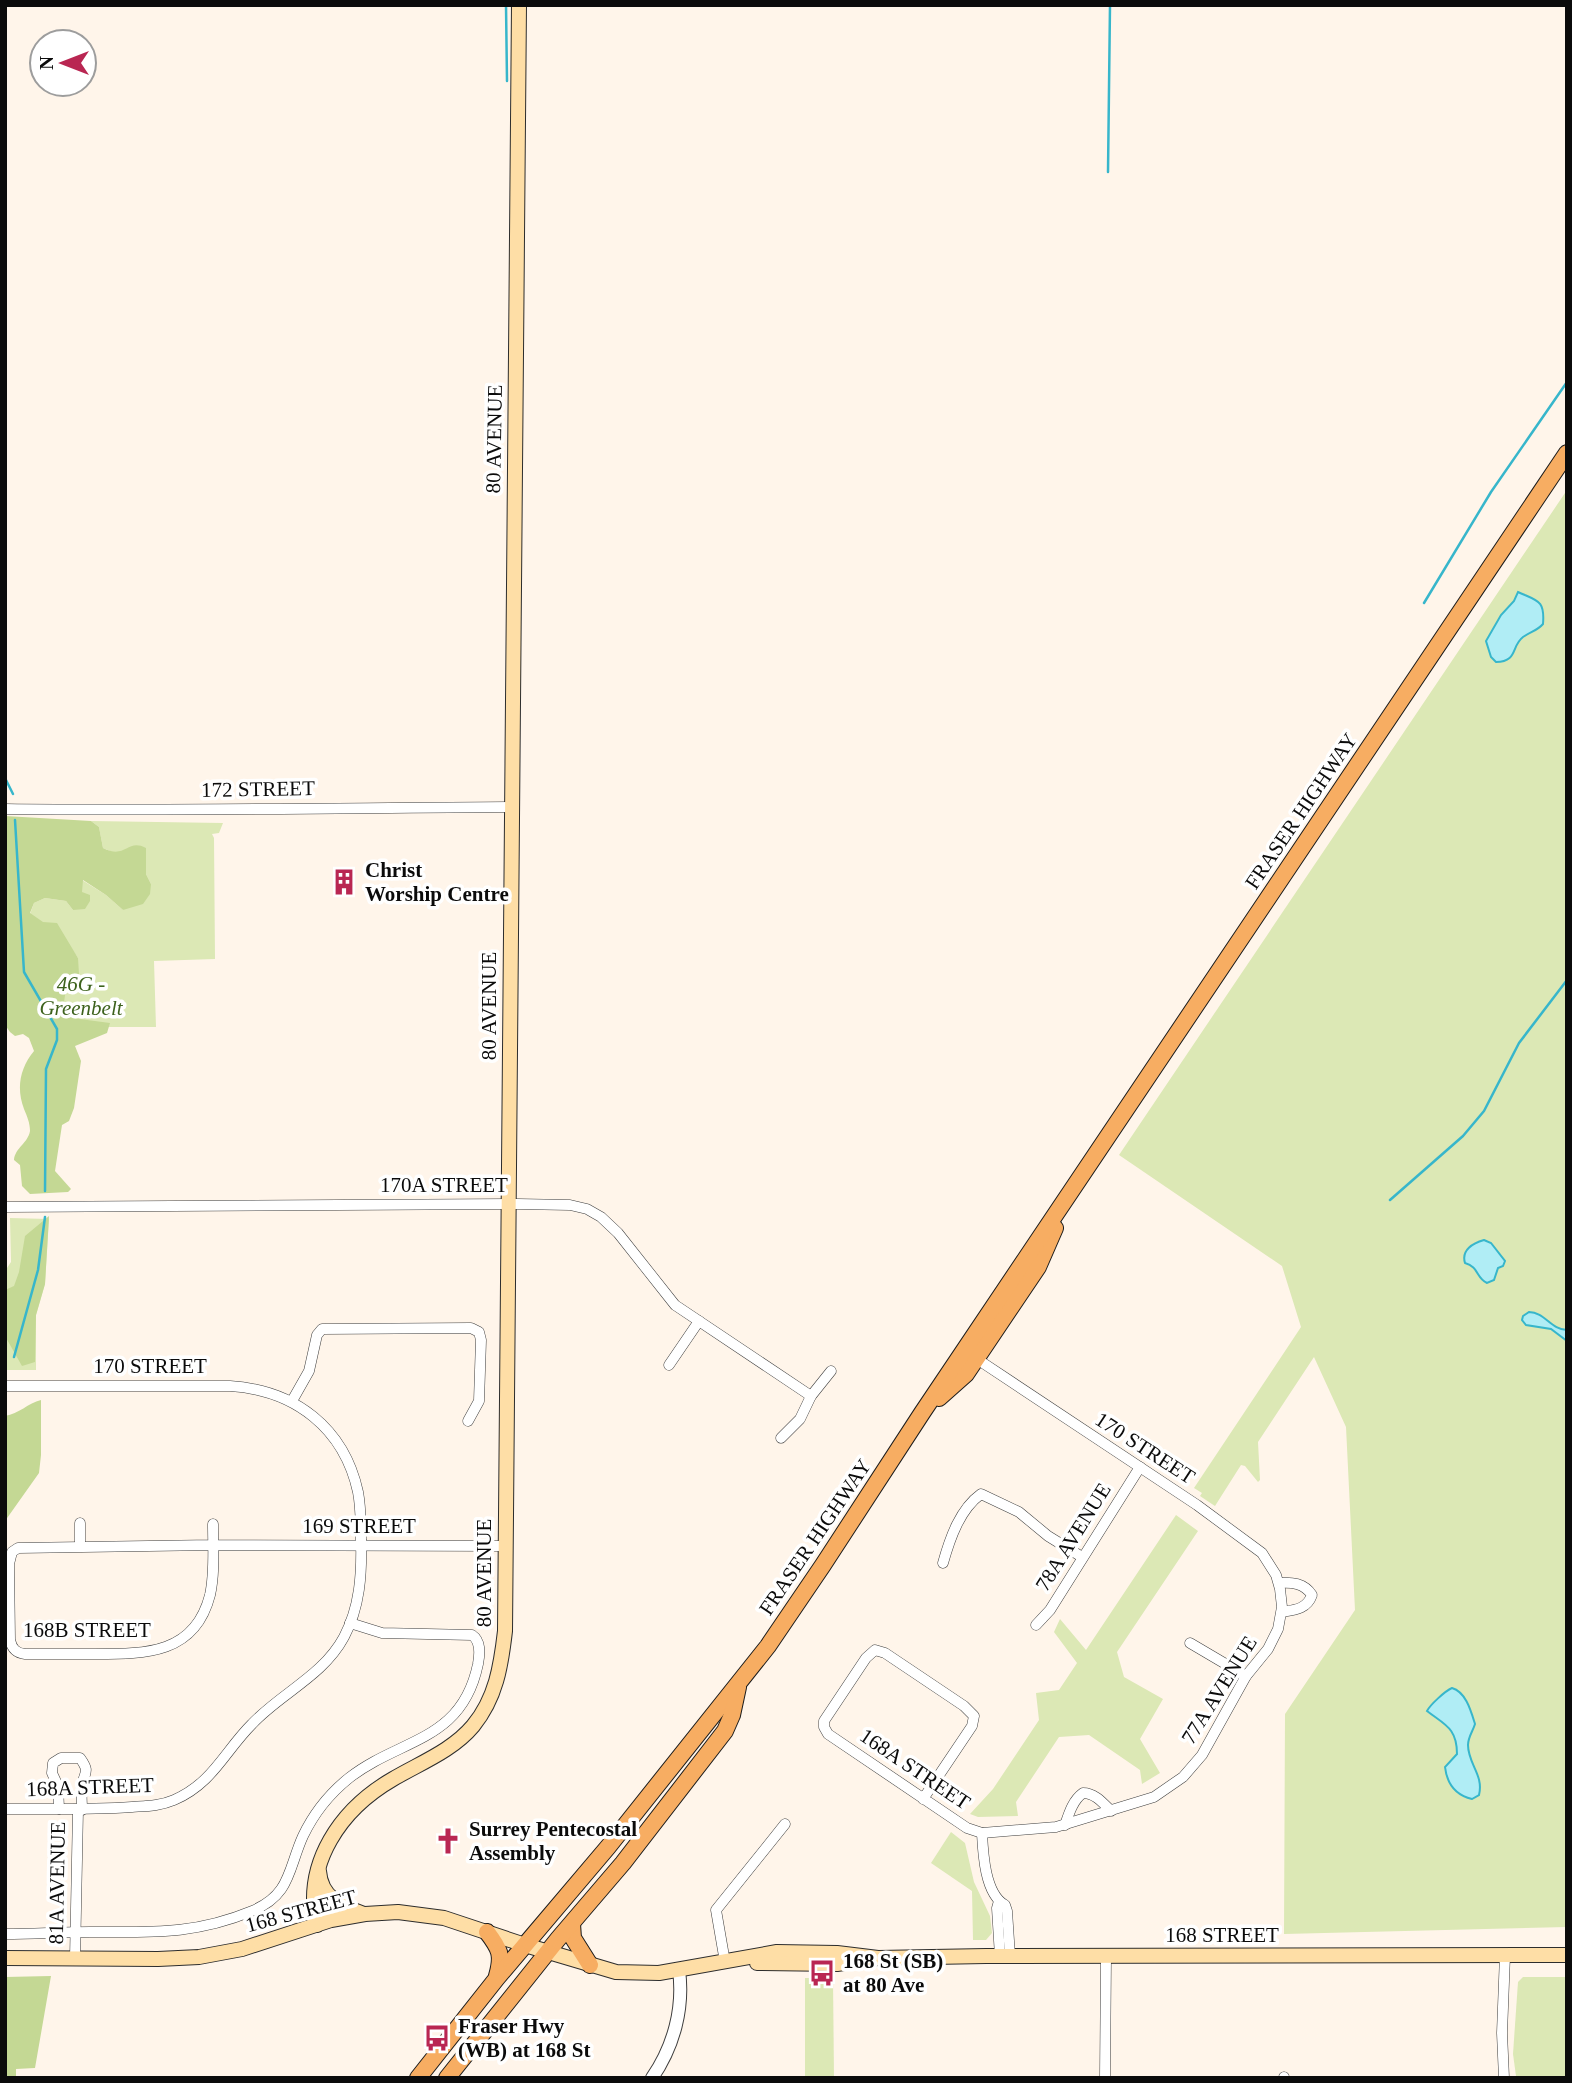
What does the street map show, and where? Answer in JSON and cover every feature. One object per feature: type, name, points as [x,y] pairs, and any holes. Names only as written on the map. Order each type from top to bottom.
[{"type":"main road","name":"80 AVENUE","points":[[317,1925],[313,1908],[314,1883],[319,1864],[334,1832],[370,1793],[454,1744],[475,1723],[496,1686],[502,1664],[505,1631],[519,5]]},
{"type":"main road","name":"FRASER HIGHWAY","points":[[418,2078],[497,1978],[608,1847],[768,1646],[1567,453]]},
{"type":"main road","name":"FRASER HIGHWAY","points":[[922,1413],[967,1374],[1038,1267],[1070,1194]]},
{"type":"main road","points":[[1004,1317],[1022,1277],[1019,1268]]},
{"type":"main road","name":"FRASER HIGHWAY","points":[[447,2078],[623,1863],[725,1731],[733,1715],[740,1681]]},
{"type":"main road","points":[[319,1864],[325,1892],[331,1899],[365,1914]]},
{"type":"main road","name":"168 STREET","points":[[5,1958],[199,1957],[242,1949],[317,1925],[365,1914],[389,1912],[444,1918],[590,1965],[635,1974],[725,1962],[837,1964],[878,1958],[1567,1955]]},
{"type":"main road","points":[[572,1924],[573,1938],[590,1965]]},
{"type":"main road","points":[[487,1932],[495,1942],[502,1961],[497,1978]]},
{"type":"street","name":"172 STREET","points":[[5,809],[117,811],[512,807]]},
{"type":"street","name":"170A STREET","points":[[5,1207],[570,1205],[587,1209],[601,1217],[618,1233],[672,1302],[811,1396]]},
{"type":"street","points":[[669,1365],[699,1321]]},
{"type":"street","points":[[292,1401],[309,1371],[317,1335],[322,1329],[461,1328],[477,1330],[481,1340],[479,1401],[468,1421]]},
{"type":"street","name":"170 STREET","points":[[977,1359],[1197,1505],[1255,1547],[1268,1561],[1279,1583]]},
{"type":"street","points":[[781,1438],[800,1419],[811,1396],[831,1371]]},
{"type":"street","name":"170 STREET","points":[[5,1386],[230,1385],[262,1390],[292,1401],[307,1411],[333,1437],[349,1466],[359,1500],[362,1546]]},
{"type":"street","name":"78A AVENUE","points":[[1036,1625],[1050,1610],[1139,1467]]},
{"type":"street","points":[[943,1563],[948,1543],[957,1525],[972,1502],[981,1494],[1019,1512],[1048,1536],[1082,1557]]},
{"type":"street","points":[[80,1523],[80,1546]]},
{"type":"street","points":[[213,1524],[213,1545]]},
{"type":"street","name":"168B STREET","points":[[14,1550],[9,1564],[10,1640],[14,1650],[25,1654],[135,1654],[171,1645],[191,1630],[205,1609],[212,1584],[213,1545]]},
{"type":"street","name":"169 STREET","points":[[14,1550],[25,1547],[80,1546],[505,1546]]},
{"type":"street","name":"168A STREET","points":[[5,1809],[100,1810],[161,1804],[197,1787],[218,1768],[258,1718],[328,1660],[341,1642],[358,1595],[362,1546]]},
{"type":"street","points":[[1279,1583],[1299,1584],[1312,1595],[1303,1607],[1282,1612]]},
{"type":"street","name":"77A AVENUE","points":[[1154,1797],[1175,1783],[1196,1763],[1246,1676],[1274,1639],[1282,1612],[1279,1583]]},
{"type":"street","points":[[5,1934],[163,1933],[198,1929],[256,1909],[272,1899],[283,1888],[290,1875],[302,1839],[324,1801],[347,1779],[365,1767],[438,1729],[463,1701],[478,1666],[479,1643],[470,1634],[382,1633],[350,1623]]},
{"type":"street","points":[[1190,1643],[1246,1676]]},
{"type":"street","name":"168A STREET","points":[[923,1799],[972,1726],[974,1716],[964,1706],[908,1668],[885,1653],[875,1650],[866,1658],[824,1721],[824,1727],[828,1734],[923,1799],[967,1828],[982,1833],[1056,1827],[1154,1797]]},
{"type":"street","name":"81A AVENUE","points":[[59,1809],[58,1786],[52,1773],[53,1763],[61,1758],[80,1758],[87,1774],[82,1784],[80,1810],[75,1958]]},
{"type":"street","points":[[1065,1825],[1070,1810],[1083,1793],[1096,1797],[1111,1811]]},
{"type":"street","points":[[725,1962],[716,1910],[785,1824]]},
{"type":"street","points":[[982,1833],[986,1872],[999,1901],[997,1908],[1005,1956]]},
{"type":"street","points":[[1504,2078],[1502,2033],[1505,1955]]},
{"type":"street","points":[[1105,2078],[1106,1956]]},
{"type":"street","points":[[652,2078],[667,2054],[677,2020],[680,1970]]},
{"type":"green space","points":[[1567,490],[1567,1927],[1284,1934],[1285,1714],[1355,1610],[1346,1427],[1314,1357],[1258,1442],[1260,1480],[1258,1482],[1245,1466],[1241,1465],[1215,1506],[1200,1496],[1202,1493],[1194,1488],[1301,1327],[1282,1266],[1119,1155]]},
{"type":"green space","points":[[5,816],[91,821],[99,827],[103,848],[117,852],[134,845],[146,848],[146,874],[151,884],[150,894],[143,904],[123,910],[83,880],[82,892],[90,895],[85,909],[73,910],[66,901],[45,898],[34,903],[30,913],[43,922],[57,923],[78,958],[79,974],[66,988],[63,1010],[72,1018],[110,1023],[107,1033],[75,1046],[81,1061],[74,1108],[69,1121],[62,1125],[55,1171],[71,1189],[68,1192],[30,1194],[22,1186],[20,1165],[14,1160],[30,1131],[20,1086],[25,1064],[34,1051],[29,1038],[23,1034],[15,1036],[5,1025]]},
{"type":"green space","name":"46G - Greenbelt","points":[[91,821],[223,823],[219,833],[212,834],[215,959],[154,961],[156,1027],[7,1027],[5,966],[78,958],[67,942],[30,914],[34,903],[45,898],[66,901],[73,910],[82,892],[82,880],[123,910],[151,884],[146,874],[146,864],[122,852],[103,848],[99,827]]},
{"type":"green space","points":[[49,1216],[45,1284],[36,1315],[35,1362],[22,1366],[5,1336],[5,1290],[14,1286],[25,1236]]},
{"type":"green space","points":[[10,1218],[49,1219],[45,1284],[36,1315],[36,1370],[5,1370],[5,1271],[11,1262]]},
{"type":"green space","points":[[41,1400],[39,1473],[5,1521],[5,1416]]},
{"type":"green space","points":[[1176,1515],[1198,1531],[1117,1652],[1124,1677],[1163,1699],[1140,1739],[1160,1773],[1142,1784],[1140,1770],[1089,1735],[1059,1737],[1016,1802],[1018,1816],[978,1817],[970,1814],[993,1789],[1039,1720],[1036,1693],[1059,1690],[1077,1663],[1054,1632],[1060,1619],[1086,1650]]},
{"type":"green space","points":[[951,1832],[965,1843],[974,1882],[990,1916],[992,1933],[986,1940],[973,1940],[972,1891],[931,1863]]},
{"type":"green space","points":[[51,1976],[35,2068],[16,2069],[16,2078],[5,2078],[5,1977]]},
{"type":"green space","points":[[1523,1977],[1567,1977],[1567,2078],[1516,2076],[1513,2054],[1518,1982]]},
{"type":"green space","points":[[805,1978],[833,1978],[834,2078],[805,2078]]},
{"type":"water","points":[[1518,592],[1539,602],[1543,610],[1543,624],[1519,641],[1508,659],[1496,662],[1491,657],[1486,641]]},
{"type":"water","points":[[1484,1240],[1491,1243],[1505,1261],[1503,1266],[1498,1268],[1494,1280],[1487,1283],[1473,1267],[1465,1263],[1464,1258],[1469,1248]]},
{"type":"water","points":[[1529,1312],[1567,1330],[1567,1341],[1551,1329],[1526,1325],[1522,1320]]},
{"type":"water","points":[[1452,1688],[1461,1693],[1475,1724],[1468,1745],[1480,1788],[1479,1795],[1472,1799],[1457,1792],[1448,1779],[1445,1767],[1457,1754],[1455,1738],[1444,1724],[1427,1711],[1438,1698]]},
{"type":"waterway","points":[[506,5],[507,81]]},
{"type":"waterway","points":[[1108,172],[1110,5]]},
{"type":"waterway","points":[[1424,603],[1491,492],[1567,382]]},
{"type":"waterway","points":[[5,778],[13,794]]},
{"type":"waterway","points":[[15,820],[24,972],[57,1029],[57,1040],[46,1069],[45,1191]]},
{"type":"waterway","points":[[1390,1200],[1463,1136],[1484,1111],[1519,1043],[1567,980]]},
{"type":"waterway","points":[[14,1357],[38,1270],[45,1217]]},
{"type":"place","name":"Christ Worship Centre","points":[[344,882]]},
{"type":"place","name":"Surrey Pentecostal Assembly","points":[[448,1841]]},
{"type":"place","name":"168 St (SB) at 80 Ave","points":[[822,1973]]},
{"type":"place","name":"Fraser Hwy (WB) at 168 St","points":[[437,2038]]}]
